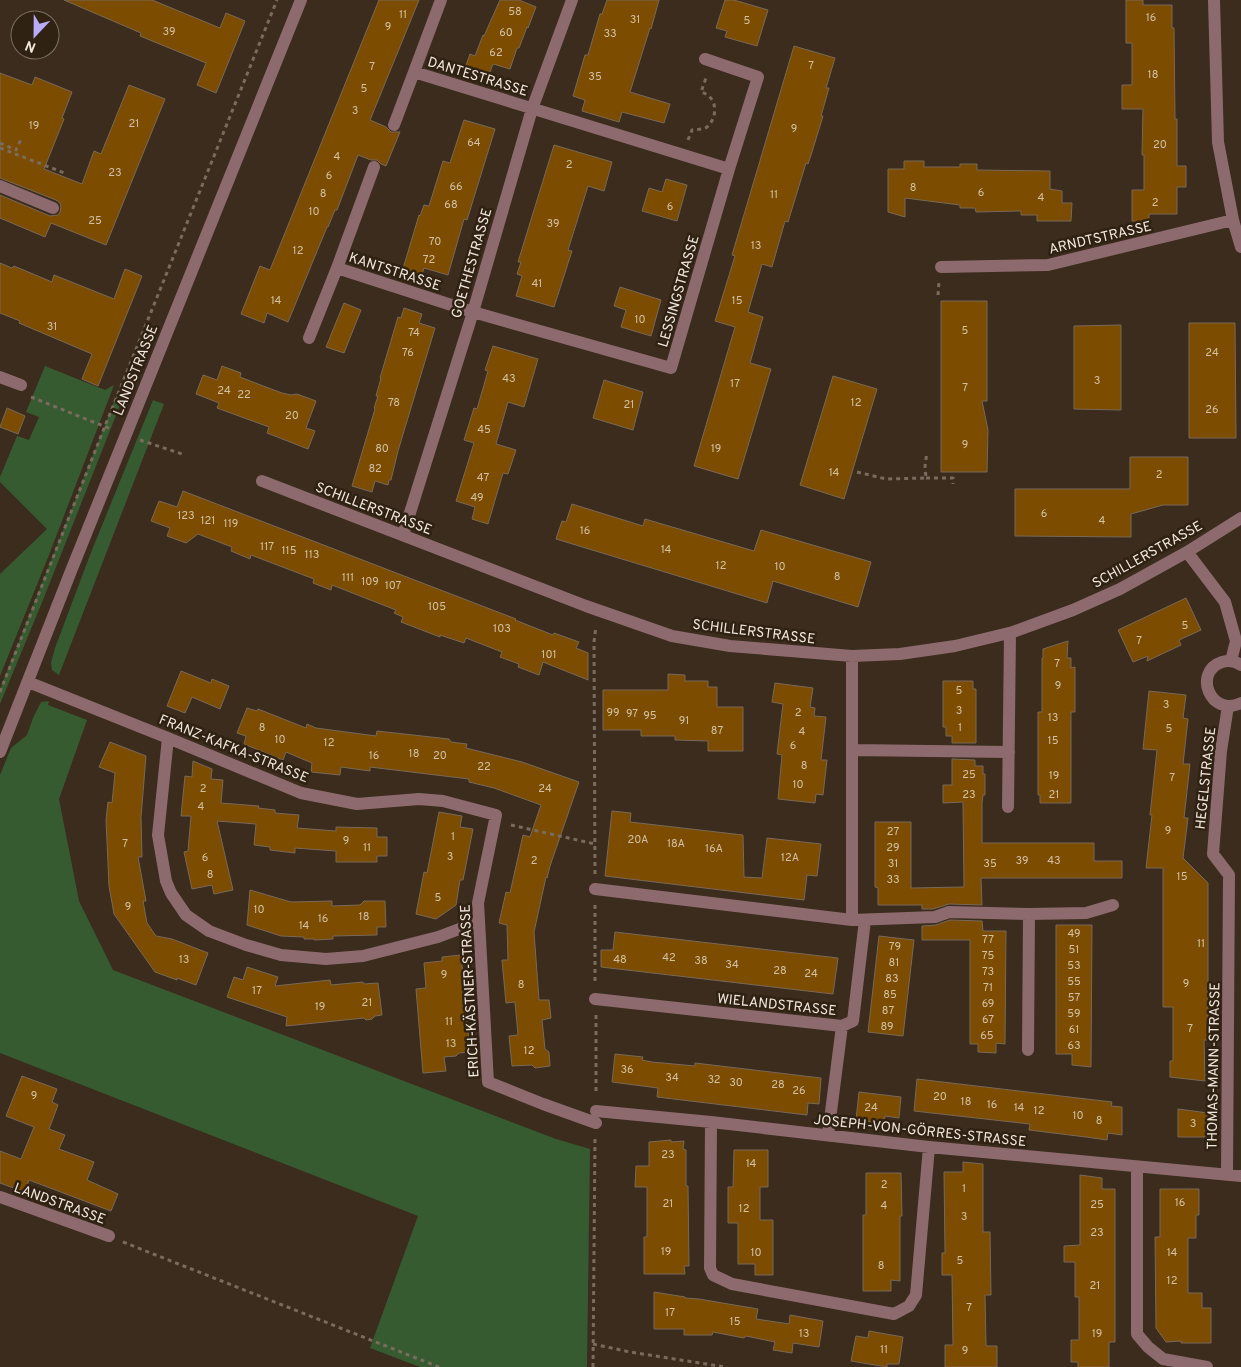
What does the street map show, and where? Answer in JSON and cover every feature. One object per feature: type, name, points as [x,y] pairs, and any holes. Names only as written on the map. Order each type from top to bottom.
[{"type":"street","name":"LANDSTRASSE","points":[[0,752],[301,0]]},
{"type":"street","name":"DANTESTRASSE","points":[[394,125],[441,0]]},
{"type":"street","name":"GOETHESTRASSE","points":[[403,535],[473,312],[532,109],[572,0]]},
{"type":"street","points":[[1214,0],[1218,142],[1232,220],[1241,247]]},
{"type":"street","name":"LESSINGSTRASSE","points":[[473,312],[671,368],[758,77],[708,60]]},
{"type":"street","name":"DANTESTRASSE","points":[[414,72],[532,109]]},
{"type":"street","points":[[532,109],[729,169]]},
{"type":"street","name":"KANTSTRASSE","points":[[309,338],[374,167]]},
{"type":"street","points":[[0,186],[53,208]]},
{"type":"street","name":"ARNDTSTRASSE","points":[[941,267],[1048,265],[1232,220]]},
{"type":"street","name":"KANTSTRASSE","points":[[337,268],[473,312]]},
{"type":"street","points":[[0,377],[21,385]]},
{"type":"street","name":"SCHILLERSTRASSE","points":[[262,481],[586,606],[672,636],[730,646],[852,656],[900,654],[955,646],[1010,633],[1073,610],[1120,590],[1187,552],[1241,518]]},
{"type":"street","points":[[1187,552],[1225,602],[1236,641],[1236,663],[1223,662],[1216,665],[1210,671],[1207,678],[1209,694],[1220,704],[1228,706],[1241,703]]},
{"type":"street","points":[[1008,807],[1010,633]]},
{"type":"street","points":[[852,656],[852,920]]},
{"type":"street","name":"FRANZ-KAFKA-STRASSE","points":[[28,682],[301,793],[357,804],[419,799],[443,801],[496,815]]},
{"type":"street","name":"HEGELSTRASSE","points":[[1213,854],[1220,751],[1228,706]]},
{"type":"street","points":[[168,738],[158,835],[166,881],[179,907],[202,927],[246,945],[282,955],[326,959],[363,956],[438,937],[478,922]]},
{"type":"street","points":[[852,750],[1009,752]]},
{"type":"street","name":"ERICH-KÄSTNER-STRASSE","points":[[496,815],[478,903],[488,1082],[543,1104],[596,1117]]},
{"type":"street","name":"THOMAS-MANN-STRASSE","points":[[1213,854],[1229,875],[1235,958],[1227,1174]]},
{"type":"street","points":[[595,890],[852,920],[934,917],[949,912],[1086,913],[1113,905]]},
{"type":"street","points":[[1028,1050],[1029,914]]},
{"type":"street","name":"WIELANDSTRASSE","points":[[596,999],[842,1026],[853,1021],[865,920]]},
{"type":"street","points":[[828,1135],[842,1026]]},
{"type":"street","name":"JOSEPH-VON-GÖRRES-STRASSE","points":[[596,1117],[711,1122],[929,1147],[1241,1176]]},
{"type":"street","points":[[711,1122],[710,1268],[713,1275],[720,1280],[732,1284],[894,1314],[909,1306],[916,1295],[929,1147]]},
{"type":"street","points":[[1137,1167],[1137,1334],[1148,1347],[1163,1359],[1207,1367]]},
{"type":"street","name":"LANDSTRASSE","points":[[0,1197],[109,1236]]},
{"type":"path","points":[[0,692],[277,0]]},
{"type":"path","points":[[683,155],[692,130],[707,127],[713,118],[715,106],[713,99],[702,92],[708,60]]},
{"type":"path","points":[[0,143],[16,150],[22,136]]},
{"type":"path","points":[[0,148],[67,174]]},
{"type":"path","points":[[21,385],[29,396],[182,454]]},
{"type":"path","points":[[926,478],[927,452]]},
{"type":"path","points":[[857,472],[886,479],[953,478],[953,484]]},
{"type":"path","points":[[496,815],[508,824],[595,844]]},
{"type":"path","points":[[109,1236],[439,1367]]},
{"type":"path","points":[[593,1344],[630,1352],[725,1367]]},
{"type":"green space","points":[[45,366],[105,390],[114,385],[0,676],[0,574],[47,529],[0,482],[0,477],[17,436],[29,440],[39,417],[26,412]]},
{"type":"green space","points":[[120,387],[126,390],[0,704],[0,689]]},
{"type":"green space","points":[[153,400],[164,404],[59,675],[52,670],[51,663],[55,648],[90,555]]},
{"type":"green space","points":[[49,701],[48,705],[87,720],[59,799],[79,901],[113,970],[556,1139],[590,1149],[587,1367],[420,1367],[370,1348],[418,1216],[0,1053],[0,775],[11,748],[27,735],[41,702]]},
{"type":"building","points":[[64,0],[152,0],[220,28],[226,13],[245,21],[216,93],[197,85],[206,63],[140,36],[141,33]]},
{"type":"building","points":[[379,0],[419,0],[370,120],[386,127],[391,132],[400,132],[386,166],[377,160],[371,160],[358,155],[337,210],[335,210],[327,227],[288,322],[267,313],[264,323],[241,314],[260,266],[270,270]]},
{"type":"building","points":[[500,0],[519,0],[536,7],[519,48],[517,48],[510,69],[493,64],[486,83],[463,74],[470,54],[475,56]]},
{"type":"building","points":[[607,0],[659,0],[630,92],[670,104],[664,123],[622,112],[619,122],[582,111],[585,100],[573,96],[585,55],[588,55],[600,14],[602,14]]},
{"type":"building","points":[[725,0],[734,0],[768,10],[757,46],[725,37],[727,31],[716,28]]},
{"type":"building","points":[[1126,0],[1143,0],[1143,5],[1172,5],[1177,166],[1186,166],[1186,187],[1177,187],[1177,214],[1149,214],[1149,222],[1132,221],[1132,190],[1144,190],[1144,155],[1142,155],[1143,109],[1122,109],[1122,85],[1132,85],[1132,43],[1126,43]]},
{"type":"building","points":[[794,46],[835,58],[826,88],[829,88],[821,116],[823,116],[808,164],[806,163],[788,222],[785,221],[772,267],[762,264],[748,312],[763,317],[750,363],[771,369],[738,479],[694,466],[735,327],[715,321],[735,256],[732,255]]},
{"type":"building","points":[[0,73],[32,85],[35,77],[72,92],[62,118],[64,119],[44,169],[82,184],[94,151],[101,154],[129,85],[165,99],[106,245],[51,223],[45,237],[0,218],[0,195],[50,216],[58,215],[61,207],[60,203],[56,200],[0,178]]},
{"type":"building","points":[[464,120],[495,129],[467,220],[464,219],[448,275],[424,268],[421,278],[402,272],[419,215],[424,205],[429,206],[443,161],[450,163]]},
{"type":"building","points":[[554,145],[612,162],[604,191],[588,186],[568,250],[572,251],[554,307],[516,296],[522,276],[517,274],[521,262],[518,262]]},
{"type":"building","points":[[904,161],[924,161],[924,167],[960,167],[960,164],[977,164],[977,170],[1050,171],[1050,189],[1062,191],[1062,203],[1072,203],[1071,221],[1037,221],[1037,215],[1021,215],[1021,211],[976,212],[975,208],[960,208],[960,205],[905,198],[905,217],[888,212],[888,169],[904,169]]},
{"type":"building","points":[[666,179],[687,185],[677,221],[642,211],[649,188],[662,192]]},
{"type":"building","points":[[0,263],[12,268],[14,266],[52,282],[54,275],[114,299],[125,269],[142,276],[98,386],[82,379],[92,354],[0,313]]},
{"type":"building","points":[[620,287],[661,300],[651,336],[621,327],[626,310],[614,306]]},
{"type":"building","points":[[941,301],[987,301],[987,401],[982,401],[988,430],[987,472],[941,472]]},
{"type":"building","points":[[344,303],[361,310],[344,353],[326,347]]},
{"type":"building","points":[[404,308],[422,314],[419,323],[435,328],[391,480],[389,480],[388,485],[375,481],[372,492],[352,486],[375,409],[380,378],[398,317],[401,318]]},
{"type":"building","points":[[1189,323],[1235,323],[1236,438],[1189,438]]},
{"type":"building","points":[[1121,325],[1121,410],[1074,409],[1074,326]]},
{"type":"building","points":[[493,346],[538,359],[524,407],[508,402],[496,444],[516,450],[508,474],[503,473],[488,524],[472,519],[475,507],[456,501],[474,443],[464,440],[474,408],[477,409],[488,371],[485,370]]},
{"type":"building","points":[[222,366],[241,373],[240,377],[282,393],[297,394],[316,401],[306,428],[315,431],[308,449],[267,433],[269,427],[217,408],[219,403],[196,394],[203,375],[217,380]]},
{"type":"building","points":[[833,376],[877,389],[844,499],[800,485]]},
{"type":"building","points":[[604,380],[643,392],[633,430],[593,418]]},
{"type":"building","points":[[7,408],[25,416],[18,434],[0,427]]},
{"type":"building","points":[[1130,457],[1188,457],[1188,505],[1163,505],[1131,514],[1131,537],[1015,536],[1015,489],[1130,489]]},
{"type":"building","points":[[183,491],[553,635],[554,633],[579,642],[576,648],[588,653],[588,680],[543,662],[539,675],[518,667],[519,664],[500,657],[502,652],[466,638],[464,643],[440,635],[440,637],[401,622],[403,617],[394,613],[396,610],[332,585],[331,590],[313,583],[314,579],[251,555],[250,559],[231,551],[232,547],[198,534],[186,543],[167,536],[170,528],[151,521],[159,501],[177,507]]},
{"type":"building","points":[[572,504],[643,526],[645,519],[754,551],[761,530],[871,562],[858,607],[773,581],[767,603],[556,539],[562,521],[566,522]]},
{"type":"building","points":[[1186,598],[1201,630],[1179,640],[1181,645],[1147,661],[1148,656],[1133,662],[1118,630]]},
{"type":"building","points":[[1068,641],[1067,658],[1071,658],[1071,668],[1075,667],[1075,712],[1071,712],[1071,803],[1040,803],[1040,795],[1038,795],[1038,712],[1042,712],[1043,649]]},
{"type":"building","points":[[181,671],[211,683],[212,679],[229,686],[220,709],[192,697],[185,713],[167,706]]},
{"type":"building","points":[[668,674],[685,675],[685,681],[708,681],[708,687],[717,687],[717,707],[743,707],[743,751],[708,751],[708,741],[675,740],[675,736],[641,736],[641,730],[603,730],[603,690],[668,690]]},
{"type":"building","points":[[943,681],[973,681],[973,689],[976,689],[976,743],[952,743],[952,736],[946,736],[946,727],[943,727]]},
{"type":"building","points":[[775,683],[813,688],[810,707],[815,708],[814,716],[826,717],[821,760],[827,760],[823,795],[816,794],[815,803],[778,799],[782,755],[777,754],[783,704],[772,702]]},
{"type":"building","points":[[1149,691],[1186,695],[1183,718],[1188,719],[1183,764],[1190,764],[1184,818],[1188,818],[1183,858],[1208,883],[1208,1040],[1204,1040],[1205,1081],[1170,1077],[1170,1061],[1173,1061],[1173,1007],[1163,1007],[1163,868],[1146,868],[1157,750],[1143,749]]},
{"type":"building","points":[[247,708],[257,711],[258,709],[306,728],[307,724],[316,728],[376,736],[377,731],[449,739],[451,742],[467,744],[466,748],[522,762],[579,782],[546,877],[534,932],[539,1000],[549,1000],[551,1018],[542,1020],[545,1049],[549,1052],[550,1066],[535,1068],[532,1065],[512,1066],[509,1036],[518,1035],[515,1002],[506,1003],[502,960],[508,960],[507,925],[499,923],[506,892],[510,893],[523,835],[530,837],[541,805],[494,788],[469,782],[469,779],[370,767],[370,771],[341,767],[340,775],[311,772],[312,763],[286,752],[283,760],[244,744],[246,736],[237,733]]},
{"type":"building","points":[[110,742],[146,756],[141,817],[142,857],[138,857],[146,901],[143,901],[147,923],[156,936],[172,939],[208,953],[196,985],[155,972],[114,914],[109,886],[106,820],[108,802],[112,803],[115,773],[99,767]]},
{"type":"building","points":[[952,759],[975,760],[975,766],[983,766],[985,795],[983,795],[982,803],[982,843],[1094,843],[1094,861],[1122,861],[1122,878],[981,878],[982,905],[949,904],[933,909],[922,909],[922,905],[878,905],[878,888],[875,887],[875,822],[911,822],[911,888],[964,887],[963,802],[943,803],[943,785],[952,785]]},
{"type":"building","points":[[193,761],[212,769],[211,779],[223,780],[221,803],[259,806],[258,808],[275,810],[275,813],[299,815],[297,828],[336,831],[336,827],[377,828],[377,837],[387,837],[387,856],[377,856],[377,862],[336,862],[336,851],[295,848],[295,853],[270,850],[270,847],[254,845],[256,824],[217,821],[233,890],[214,894],[212,885],[192,889],[184,852],[188,851],[191,816],[181,816],[185,776],[192,777]]},
{"type":"building","points":[[612,811],[631,813],[630,822],[743,835],[744,877],[762,878],[767,838],[821,844],[817,876],[807,875],[804,900],[605,876]]},
{"type":"building","points":[[439,812],[462,816],[460,827],[473,829],[463,880],[460,880],[456,905],[436,919],[416,914],[424,872],[427,873]]},
{"type":"building","points":[[250,890],[291,902],[332,901],[332,906],[360,905],[364,901],[385,901],[386,927],[377,927],[377,935],[333,936],[333,939],[314,940],[304,939],[304,937],[281,936],[247,925]]},
{"type":"building","points":[[950,920],[982,921],[983,931],[1006,931],[1005,1044],[996,1043],[996,1053],[978,1052],[978,1044],[970,1044],[970,940],[922,940],[922,926],[936,925]]},
{"type":"building","points":[[1056,925],[1092,925],[1091,1067],[1072,1065],[1072,1054],[1056,1054]]},
{"type":"building","points":[[615,932],[838,958],[833,994],[601,967],[601,950],[613,950]]},
{"type":"building","points":[[879,936],[914,940],[903,1036],[868,1032]]},
{"type":"building","points":[[461,955],[470,1052],[444,1057],[446,1071],[423,1073],[416,989],[426,988],[424,963],[442,961],[442,957]]},
{"type":"building","points":[[247,967],[278,977],[275,986],[330,980],[331,985],[363,982],[364,984],[378,983],[382,1015],[366,1020],[364,1018],[286,1026],[287,1017],[227,997],[234,977],[243,980]]},
{"type":"building","points":[[615,1054],[643,1057],[642,1060],[652,1062],[695,1066],[695,1063],[821,1078],[819,1104],[808,1103],[807,1115],[657,1097],[658,1088],[612,1082]]},
{"type":"building","points":[[22,1076],[57,1089],[52,1102],[58,1105],[49,1129],[65,1135],[59,1149],[94,1162],[87,1180],[118,1194],[111,1211],[29,1180],[25,1192],[0,1183],[0,1151],[21,1159],[34,1127],[6,1116]]},
{"type":"building","points":[[917,1079],[1112,1102],[1111,1106],[1122,1107],[1122,1135],[1108,1133],[1107,1140],[1029,1130],[1030,1124],[914,1111]]},
{"type":"building","points":[[859,1092],[901,1097],[899,1118],[885,1116],[884,1123],[856,1120]]},
{"type":"building","points":[[1178,1109],[1208,1113],[1207,1137],[1178,1137]]},
{"type":"building","points":[[671,1140],[671,1142],[684,1141],[683,1149],[686,1150],[689,1266],[684,1266],[685,1274],[644,1274],[644,1237],[647,1237],[647,1187],[635,1187],[636,1166],[649,1166],[649,1142]]},
{"type":"building","points":[[734,1150],[768,1150],[768,1187],[760,1187],[760,1220],[773,1220],[773,1275],[755,1275],[755,1264],[738,1264],[738,1223],[728,1223],[728,1187],[733,1187]]},
{"type":"building","points":[[963,1162],[983,1164],[983,1232],[990,1232],[991,1295],[985,1295],[986,1346],[997,1346],[997,1367],[945,1367],[945,1345],[953,1345],[952,1275],[942,1275],[942,1253],[945,1253],[944,1172],[963,1172]]},
{"type":"building","points":[[866,1173],[901,1173],[900,1281],[891,1280],[891,1291],[863,1291],[863,1215],[866,1215]]},
{"type":"building","points":[[1080,1175],[1102,1178],[1102,1189],[1115,1189],[1115,1342],[1109,1342],[1109,1367],[1078,1367],[1078,1362],[1071,1362],[1071,1340],[1079,1340],[1079,1297],[1075,1297],[1075,1262],[1064,1262],[1064,1246],[1080,1245]]},
{"type":"building","points":[[1160,1189],[1199,1189],[1199,1215],[1196,1215],[1196,1238],[1188,1238],[1188,1293],[1202,1293],[1202,1308],[1211,1308],[1211,1343],[1166,1342],[1156,1328],[1155,1237],[1160,1237]]},
{"type":"building","points":[[654,1292],[758,1309],[756,1319],[789,1324],[790,1315],[823,1321],[819,1347],[793,1343],[792,1353],[773,1350],[775,1342],[746,1336],[744,1338],[713,1332],[712,1335],[684,1335],[684,1329],[654,1329]]},
{"type":"building","points":[[869,1331],[903,1337],[899,1364],[887,1364],[887,1367],[851,1361],[856,1336],[868,1338]]}]
